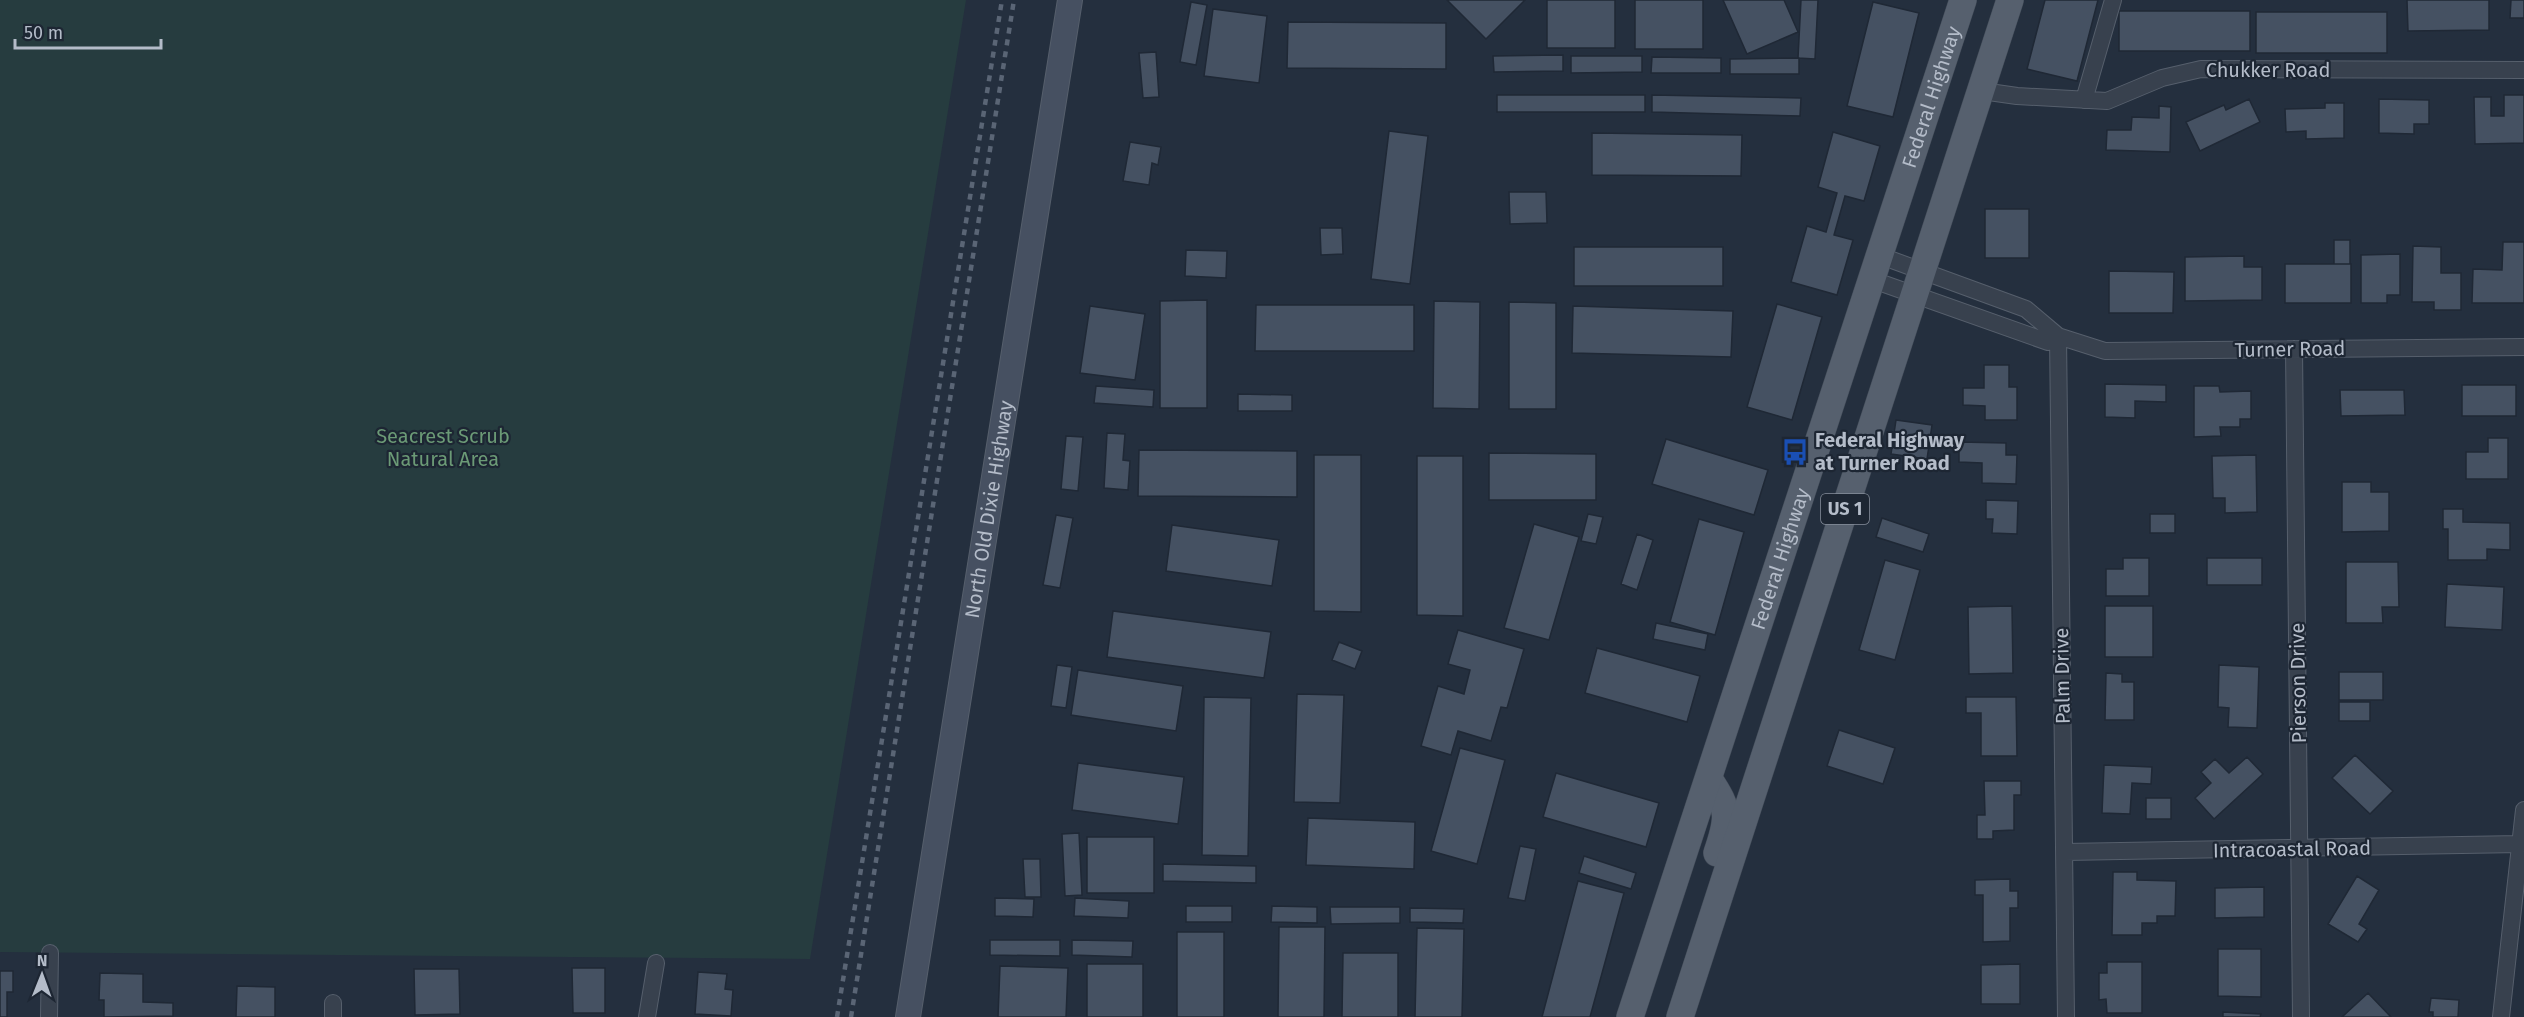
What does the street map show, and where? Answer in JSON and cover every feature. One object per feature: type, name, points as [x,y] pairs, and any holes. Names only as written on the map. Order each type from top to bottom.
[{"type":"main road","name":"Federal Highway","points":[[1630,1017],[1963,0]]},
{"type":"main road","name":"US 1","points":[[1680,1017],[2010,0]]},
{"type":"main road","points":[[1664,1017],[1723,836],[1726,818],[1723,800],[1708,779]]},
{"type":"street","name":"North Old Dixie Highway","points":[[908,1017],[1070,0]]},
{"type":"street","points":[[2084,100],[2113,0]]},
{"type":"street","name":"Chukker Road","points":[[1982,91],[2016,96],[2108,100],[2162,78],[2201,69],[2524,70]]},
{"type":"street","name":"Turner Road","points":[[1877,268],[2048,342],[2058,336]]},
{"type":"street","name":"Turner Road","points":[[1877,268],[1918,284],[2026,309],[2058,336],[2104,351],[2524,347]]},
{"type":"street","name":"Palm Drive","points":[[2058,336],[2066,1017]]},
{"type":"street","name":"Pierson Drive","points":[[2294,349],[2301,1017]]},
{"type":"street","points":[[2501,1017],[2524,810]]},
{"type":"street","name":"Intracoastal Road","points":[[2064,852],[2299,850],[2520,844]]},
{"type":"street","points":[[49,1017],[50,953]]},
{"type":"street","points":[[647,1017],[656,963]]},
{"type":"green space","name":"Seacrest Scrub Natural Area","points":[[0,0],[966,0],[810,959],[0,952]]},
{"type":"building","points":[[1447,0],[1525,0],[1486,39]]},
{"type":"building","points":[[1547,0],[1615,0],[1615,48],[1547,48]]},
{"type":"building","points":[[1635,0],[1703,0],[1703,49],[1635,49]]},
{"type":"building","points":[[1723,0],[1784,0],[1798,32],[1747,54]]},
{"type":"building","points":[[1801,0],[1818,0],[1815,59],[1798,58]]},
{"type":"building","points":[[2045,0],[2098,0],[2077,81],[2027,69]]},
{"type":"building","points":[[2407,0],[2489,0],[2489,30],[2408,31]]},
{"type":"building","points":[[2511,0],[2524,0],[2524,18],[2510,18]]},
{"type":"building","points":[[1191,2],[1207,5],[1196,65],[1180,62]]},
{"type":"building","points":[[1873,2],[1919,13],[1893,117],[1847,106]]},
{"type":"building","points":[[1213,9],[1267,16],[1259,83],[1204,76]]},
{"type":"building","points":[[2119,11],[2250,11],[2250,51],[2119,51]]},
{"type":"building","points":[[2256,12],[2387,12],[2387,53],[2256,53]]},
{"type":"building","points":[[1288,22],[1446,23],[1446,69],[1287,68]]},
{"type":"building","points":[[1156,52],[1159,97],[1143,98],[1139,53]]},
{"type":"building","points":[[1563,55],[1563,71],[1494,72],[1493,56]]},
{"type":"building","points":[[1571,56],[1642,56],[1642,72],[1571,73]]},
{"type":"building","points":[[1652,57],[1721,58],[1721,73],[1651,73]]},
{"type":"building","points":[[1799,58],[1799,74],[1730,74],[1730,59]]},
{"type":"building","points":[[1497,95],[1645,95],[1645,112],[1497,112]]},
{"type":"building","points":[[1652,95],[1801,98],[1800,116],[1652,112]]},
{"type":"building","points":[[2504,95],[2524,95],[2524,143],[2475,144],[2474,97],[2491,97],[2491,116],[2504,116]]},
{"type":"building","points":[[2249,99],[2260,122],[2200,151],[2186,122],[2224,105],[2226,110]]},
{"type":"building","points":[[2379,99],[2429,100],[2429,124],[2414,124],[2414,134],[2379,133]]},
{"type":"building","points":[[2325,103],[2344,103],[2344,138],[2306,139],[2306,131],[2286,132],[2285,109],[2325,108]]},
{"type":"building","points":[[2159,106],[2171,107],[2170,152],[2106,150],[2107,130],[2131,130],[2132,117],[2159,118]]},
{"type":"building","points":[[1389,131],[1428,136],[1410,284],[1371,279]]},
{"type":"building","points":[[1833,132],[1880,146],[1864,201],[1845,196],[1834,235],[1853,240],[1837,295],[1791,282],[1807,226],[1826,232],[1837,193],[1818,187]]},
{"type":"building","points":[[1592,133],[1742,135],[1741,176],[1592,175]]},
{"type":"building","points":[[1130,142],[1161,147],[1158,165],[1152,163],[1149,185],[1123,181]]},
{"type":"building","points":[[1509,192],[1546,192],[1547,223],[1510,224]]},
{"type":"building","points":[[1985,209],[2029,209],[2029,258],[1985,258]]},
{"type":"building","points":[[1320,228],[1342,228],[1343,254],[1321,255]]},
{"type":"building","points":[[2334,240],[2350,240],[2350,264],[2334,264]]},
{"type":"building","points":[[2503,242],[2524,242],[2524,303],[2472,303],[2473,269],[2502,270]]},
{"type":"building","points":[[2413,246],[2441,247],[2441,273],[2461,273],[2461,310],[2434,310],[2434,302],[2412,302]]},
{"type":"building","points":[[1574,247],[1723,247],[1723,286],[1574,286]]},
{"type":"building","points":[[1186,250],[1227,251],[1226,278],[1185,276]]},
{"type":"building","points":[[2400,254],[2400,295],[2387,295],[2387,303],[2361,303],[2361,255]]},
{"type":"building","points":[[2244,256],[2244,267],[2262,267],[2262,300],[2185,301],[2185,257]]},
{"type":"building","points":[[2285,264],[2351,264],[2351,303],[2285,303]]},
{"type":"building","points":[[2109,271],[2174,272],[2173,313],[2109,313]]},
{"type":"building","points":[[1207,300],[1207,408],[1160,408],[1160,301]]},
{"type":"building","points":[[1434,301],[1480,302],[1479,409],[1433,408]]},
{"type":"building","points":[[1509,302],[1556,303],[1556,409],[1509,409]]},
{"type":"building","points":[[1777,304],[1822,317],[1792,420],[1747,407]]},
{"type":"building","points":[[1256,305],[1414,305],[1414,351],[1255,351]]},
{"type":"building","points":[[1090,306],[1145,314],[1135,380],[1080,373]]},
{"type":"building","points":[[1573,306],[1733,311],[1731,357],[1572,353]]},
{"type":"building","points":[[1984,365],[2009,365],[2009,387],[2017,387],[2017,420],[1985,420],[1985,406],[1963,405],[1963,388],[1984,388]]},
{"type":"building","points":[[2105,384],[2166,385],[2166,402],[2135,401],[2135,418],[2105,417]]},
{"type":"building","points":[[2462,385],[2516,385],[2516,416],[2462,416]]},
{"type":"building","points":[[1096,386],[1154,390],[1153,407],[1094,403]]},
{"type":"building","points":[[2194,386],[2219,386],[2220,392],[2251,391],[2251,419],[2240,419],[2240,427],[2220,427],[2221,436],[2194,437]]},
{"type":"building","points":[[2340,390],[2404,390],[2405,415],[2341,416]]},
{"type":"building","points":[[1238,394],[1292,395],[1292,411],[1238,411]]},
{"type":"building","points":[[1896,420],[1932,425],[1927,459],[1891,454]]},
{"type":"building","points":[[1107,433],[1125,434],[1123,460],[1130,461],[1128,490],[1104,488]]},
{"type":"building","points":[[1066,436],[1083,437],[1078,491],[1061,489]]},
{"type":"building","points":[[2488,438],[2508,438],[2508,479],[2466,479],[2466,452],[2488,452]]},
{"type":"building","points":[[1666,439],[1768,470],[1754,515],[1652,484]]},
{"type":"building","points":[[1959,442],[2006,443],[2006,455],[2017,455],[2016,484],[1982,483],[1982,463],[1959,462]]},
{"type":"building","points":[[1139,450],[1297,451],[1297,497],[1138,496]]},
{"type":"building","points":[[1489,453],[1596,454],[1596,500],[1489,500]]},
{"type":"building","points":[[1314,455],[1361,455],[1361,612],[1314,611]]},
{"type":"building","points":[[2256,455],[2257,512],[2225,513],[2225,498],[2213,498],[2212,456]]},
{"type":"building","points":[[1417,456],[1463,456],[1463,616],[1417,615]]},
{"type":"building","points":[[2342,482],[2371,482],[2371,492],[2389,492],[2389,531],[2342,532]]},
{"type":"building","points":[[1986,500],[2018,501],[2017,534],[1992,533],[1993,519],[1986,519]]},
{"type":"building","points":[[2443,509],[2463,509],[2463,522],[2510,523],[2510,550],[2487,549],[2487,560],[2448,560],[2448,529],[2443,529]]},
{"type":"building","points":[[1588,514],[1603,517],[1596,544],[1581,541]]},
{"type":"building","points":[[2150,514],[2175,514],[2175,533],[2150,533]]},
{"type":"building","points":[[1056,515],[1073,518],[1060,588],[1043,585]]},
{"type":"building","points":[[1882,518],[1929,534],[1923,552],[1876,537]]},
{"type":"building","points":[[1699,519],[1744,532],[1715,635],[1670,622]]},
{"type":"building","points":[[1534,524],[1579,537],[1549,640],[1504,628]]},
{"type":"building","points":[[1172,525],[1279,540],[1272,586],[1166,571]]},
{"type":"building","points":[[1637,534],[1653,540],[1637,590],[1621,584]]},
{"type":"building","points":[[2123,558],[2149,558],[2149,596],[2106,596],[2106,569],[2123,569]]},
{"type":"building","points":[[2207,558],[2262,558],[2262,585],[2207,585]]},
{"type":"building","points":[[1885,560],[1920,570],[1895,660],[1859,650]]},
{"type":"building","points":[[2346,562],[2398,562],[2399,607],[2382,607],[2383,623],[2346,623]]},
{"type":"building","points":[[2447,584],[2504,587],[2502,630],[2445,627]]},
{"type":"building","points":[[2012,606],[2013,673],[1969,674],[1968,607]]},
{"type":"building","points":[[2105,606],[2153,606],[2153,657],[2105,657]]},
{"type":"building","points":[[1113,611],[1271,632],[1264,678],[1107,657]]},
{"type":"building","points":[[1656,623],[1708,634],[1705,650],[1653,639]]},
{"type":"building","points":[[1458,630],[1524,649],[1507,708],[1501,707],[1491,741],[1458,731],[1451,755],[1421,746],[1438,686],[1464,694],[1470,670],[1448,664]]},
{"type":"building","points":[[1339,642],[1362,651],[1355,669],[1332,660]]},
{"type":"building","points":[[1597,648],[1700,676],[1687,722],[1585,693]]},
{"type":"building","points":[[1057,665],[1072,667],[1066,708],[1051,706]]},
{"type":"building","points":[[2219,665],[2259,667],[2257,728],[2228,727],[2229,708],[2218,707]]},
{"type":"building","points":[[1078,670],[1183,686],[1176,731],[1071,715]]},
{"type":"building","points":[[2339,672],[2383,672],[2383,700],[2339,700]]},
{"type":"building","points":[[2106,673],[2122,674],[2122,682],[2134,682],[2134,720],[2105,720]]},
{"type":"building","points":[[1297,694],[1344,695],[1340,803],[1294,802]]},
{"type":"building","points":[[1204,697],[1251,698],[1248,856],[1202,855]]},
{"type":"building","points":[[1966,697],[2016,697],[2017,756],[1981,756],[1981,713],[1966,713]]},
{"type":"building","points":[[2339,702],[2370,702],[2370,721],[2339,721]]},
{"type":"building","points":[[1839,730],[1895,748],[1883,784],[1827,766]]},
{"type":"building","points":[[1460,748],[1505,760],[1477,864],[1431,851]]},
{"type":"building","points":[[2355,755],[2393,791],[2370,814],[2332,778]]},
{"type":"building","points":[[2247,757],[2263,774],[2214,819],[2195,798],[2211,783],[2201,772],[2215,759],[2229,773]]},
{"type":"building","points":[[1078,763],[1184,777],[1178,824],[1072,810]]},
{"type":"building","points":[[2104,765],[2152,767],[2151,784],[2132,783],[2130,814],[2102,813]]},
{"type":"building","points":[[1556,773],[1659,803],[1646,847],[1543,817]]},
{"type":"building","points":[[1984,781],[2021,781],[2021,795],[2014,795],[2014,830],[1993,831],[1993,839],[1977,839],[1977,815],[1985,815]]},
{"type":"building","points":[[2146,798],[2171,798],[2171,819],[2146,819]]},
{"type":"building","points":[[1308,818],[1415,822],[1414,869],[1306,865]]},
{"type":"building","points":[[1079,833],[1082,895],[1065,896],[1062,834]]},
{"type":"building","points":[[1087,837],[1154,837],[1154,893],[1087,893]]},
{"type":"building","points":[[1520,846],[1536,849],[1525,901],[1508,898]]},
{"type":"building","points":[[1584,856],[1636,873],[1631,889],[1579,873]]},
{"type":"building","points":[[1023,859],[1040,859],[1041,897],[1025,897]]},
{"type":"building","points":[[1163,864],[1256,866],[1256,883],[1163,881]]},
{"type":"building","points":[[2113,872],[2137,872],[2137,880],[2176,881],[2175,916],[2157,916],[2157,923],[2142,923],[2142,935],[2112,935]]},
{"type":"building","points":[[2357,876],[2379,890],[2359,924],[2367,929],[2358,942],[2328,924]]},
{"type":"building","points":[[2010,879],[2010,891],[2018,891],[2018,908],[2010,908],[2010,941],[1983,942],[1983,895],[1975,895],[1975,880]]},
{"type":"building","points":[[1578,881],[1624,893],[1590,1017],[1542,1017]]},
{"type":"building","points":[[2264,887],[2264,917],[2215,918],[2215,888]]},
{"type":"building","points":[[995,898],[1034,899],[1033,917],[995,916]]},
{"type":"building","points":[[1075,898],[1129,901],[1128,918],[1074,916]]},
{"type":"building","points":[[1186,906],[1232,906],[1232,922],[1186,922]]},
{"type":"building","points":[[1272,906],[1317,907],[1317,923],[1271,922]]},
{"type":"building","points":[[1330,907],[1400,907],[1400,923],[1331,924]]},
{"type":"building","points":[[1410,908],[1464,909],[1463,923],[1410,922]]},
{"type":"building","points":[[1279,927],[1325,927],[1324,1017],[1278,1017]]},
{"type":"building","points":[[1417,928],[1464,929],[1462,1017],[1415,1017]]},
{"type":"building","points":[[1177,932],[1224,932],[1224,1017],[1177,1017]]},
{"type":"building","points":[[990,940],[1060,940],[1060,956],[990,955]]},
{"type":"building","points":[[1072,940],[1133,941],[1132,957],[1072,955]]},
{"type":"building","points":[[2218,949],[2261,949],[2261,997],[2218,996]]},
{"type":"building","points":[[1343,953],[1398,953],[1398,1017],[1342,1017]]},
{"type":"building","points":[[2107,962],[2142,962],[2142,1013],[2107,1013],[2106,999],[2099,1000],[2099,973],[2107,973]]},
{"type":"building","points":[[1087,964],[1143,964],[1143,1017],[1087,1017]]},
{"type":"building","points":[[2020,964],[2020,1004],[1981,1004],[1981,965]]},
{"type":"building","points":[[1000,966],[1068,968],[1066,1017],[998,1017]]},
{"type":"building","points":[[572,968],[605,968],[605,1013],[573,1013]]},
{"type":"building","points":[[414,969],[459,969],[460,1014],[415,1015]]},
{"type":"building","points":[[0,971],[13,971],[13,992],[7,992],[7,1017],[0,1017]]},
{"type":"building","points":[[698,972],[727,974],[725,989],[733,990],[731,1016],[695,1014]]},
{"type":"building","points":[[100,973],[143,974],[143,1002],[173,1003],[173,1016],[104,1017],[104,1000],[99,1000]]},
{"type":"building","points":[[237,986],[275,987],[275,1017],[236,1017]]},
{"type":"building","points":[[2368,993],[2391,1017],[2342,1017]]},
{"type":"building","points":[[2431,998],[2459,1000],[2458,1017],[2433,1017],[2433,1012],[2429,1012]]},
{"type":"building","points":[[2223,1012],[2261,1014],[2260,1017],[2223,1017]]},
{"type":"railway","points":[[837,1017],[1002,0]]},
{"type":"railway","points":[[851,1017],[1014,0]]},
{"type":"place","name":"Federal Highway at Turner Road","points":[[1795,452]]}]
